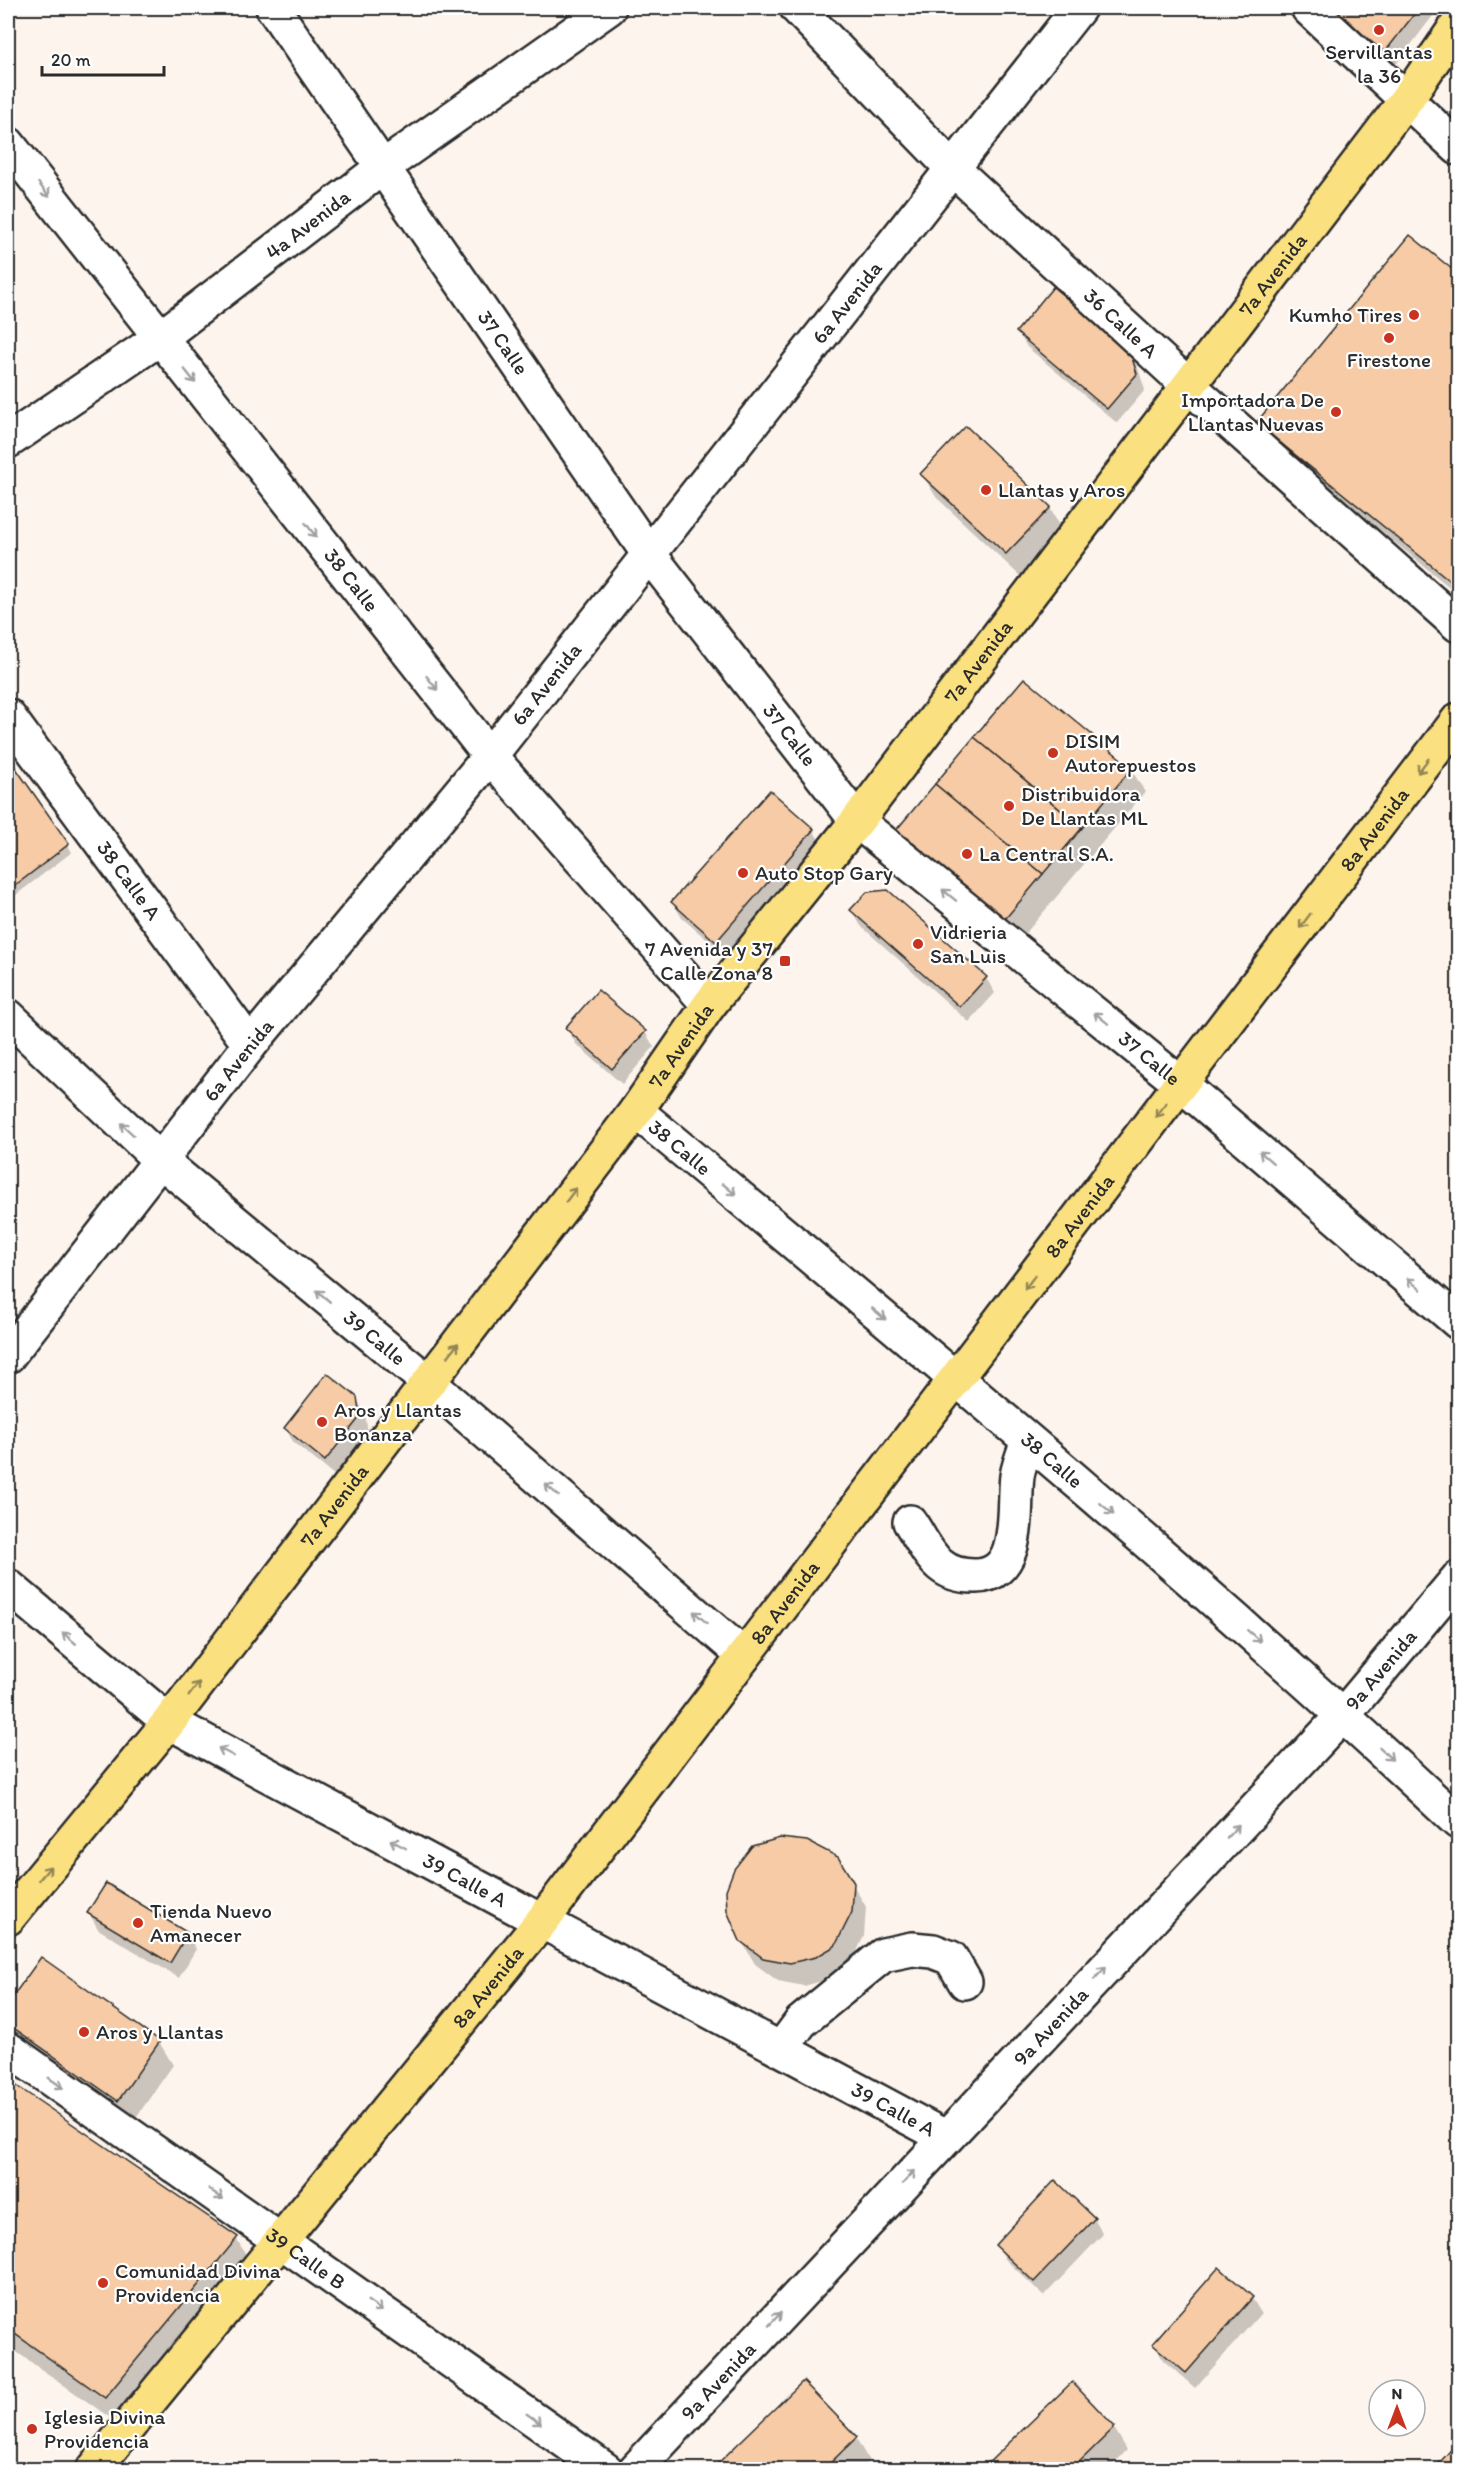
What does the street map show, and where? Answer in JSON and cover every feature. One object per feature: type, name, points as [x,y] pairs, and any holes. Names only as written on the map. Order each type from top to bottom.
[{"type":"main road","name":"7a Avenida","points":[[8,1918],[169,1722],[636,1111],[709,1005],[857,820],[1189,386],[1406,100],[1458,24]]},
{"type":"main road","name":"8a Avenida","points":[[93,2469],[542,1922],[1458,720]]},
{"type":"street","name":"37 Calle","points":[[273,8],[648,553],[857,820],[1181,1084],[1458,1322]]},
{"type":"street","name":"4a Avenida","points":[[8,441],[160,338],[383,167],[609,8]]},
{"type":"street","name":"36 Calle A","points":[[797,8],[952,168],[1189,386],[1458,625]]},
{"type":"street","name":"6a Avenida","points":[[8,1356],[250,1045],[490,756],[1079,8]]},
{"type":"street","points":[[1308,8],[1458,148]]},
{"type":"street","name":"38 Calle","points":[[8,144],[490,756],[709,1005]]},
{"type":"street","name":"38 Calle A","points":[[8,716],[250,1045]]},
{"type":"street","name":"39 Calle","points":[[8,1016],[161,1161],[428,1383],[744,1656]]},
{"type":"street","name":"38 Calle","points":[[636,1111],[956,1378],[1344,1714],[1458,1822]]},
{"type":"street","points":[[910,1522],[941,1568],[963,1577],[984,1576],[999,1566],[1010,1548],[1017,1524],[1017,1476],[1028,1441]]},
{"type":"street","name":"9a Avenida","points":[[635,2469],[1344,1714],[1458,1578]]},
{"type":"street","name":"39 Calle A","points":[[8,1586],[169,1722],[945,2137]]},
{"type":"street","points":[[781,2049],[801,2022],[883,1955],[912,1949],[933,1951],[951,1958],[965,1982]]},
{"type":"street","name":"39 Calle B","points":[[8,2049],[606,2469]]},
{"type":"building","name":"Servillantas la 36","points":[[1326,8],[1419,8],[1385,52]]},
{"type":"building","points":[[1410,235],[1458,274],[1458,587],[1256,423]]},
{"type":"building","points":[[1053,287],[1130,351],[1137,374],[1107,409],[1016,332]]},
{"type":"building","name":"Llantas y Aros","points":[[966,426],[1051,507],[1006,554],[920,474]]},
{"type":"building","name":"DISIM Autorepuestos","points":[[1024,678],[1132,768],[1082,828],[974,737]]},
{"type":"building","name":"Distribuidora De Llantas ML","points":[[974,737],[1082,828],[1043,874],[935,784]]},
{"type":"building","points":[[8,757],[69,844],[8,891]]},
{"type":"building","name":"La Central S.A.","points":[[935,784],[1043,874],[1000,925],[892,835]]},
{"type":"building","points":[[770,790],[814,829],[716,942],[671,902]]},
{"type":"building","name":"Vidrieria San Luis","points":[[888,890],[987,977],[960,1007],[850,910],[867,892]]},
{"type":"building","points":[[598,990],[646,1031],[612,1069],[565,1028]]},
{"type":"building","name":"Aros y Llantas Bonanza","points":[[327,1373],[357,1397],[360,1417],[325,1461],[284,1428]]},
{"type":"building","points":[[780,1838],[807,1841],[838,1857],[854,1883],[852,1912],[835,1946],[816,1957],[790,1963],[763,1958],[740,1941],[727,1911],[726,1890],[734,1869],[752,1846]]},
{"type":"building","name":"Tienda Nuevo Amanecer","points":[[106,1883],[188,1933],[170,1963],[87,1913]]},
{"type":"building","name":"Aros y Llantas","points":[[41,1957],[160,2041],[118,2101],[8,2024],[8,2003]]},
{"type":"building","name":"Comunidad Divina Providencia","points":[[8,2080],[238,2237],[105,2398],[8,2329]]},
{"type":"building","points":[[1055,2180],[1095,2218],[1034,2282],[995,2245]]},
{"type":"building","points":[[1219,2267],[1253,2297],[1186,2373],[1152,2344]]},
{"type":"building","points":[[803,2381],[857,2437],[823,2470],[711,2470]]},
{"type":"building","points":[[1072,2382],[1115,2427],[1071,2470],[981,2470]]},
{"type":"building","points":[[1458,2442],[1458,2470],[1433,2470]]},
{"type":"place","name":"Servillantas la 36","points":[[1379,30]]},
{"type":"place","name":"Kumho Tires","points":[[1414,315]]},
{"type":"place","name":"Firestone","points":[[1389,338]]},
{"type":"place","name":"Importadora De Llantas Nuevas","points":[[1336,412]]},
{"type":"place","name":"Llantas y Aros","points":[[986,490]]},
{"type":"place","name":"DISIM Autorepuestos","points":[[1053,753]]},
{"type":"place","name":"Distribuidora De Llantas ML","points":[[1009,806]]},
{"type":"place","name":"La Central S.A.","points":[[967,854]]},
{"type":"place","name":"Auto Stop Gary","points":[[743,873]]},
{"type":"place","name":"Vidrieria San Luis","points":[[918,944]]},
{"type":"place","name":"7 Avenida y 37 Calle Zona 8","points":[[785,961]]},
{"type":"place","name":"Aros y Llantas Bonanza","points":[[322,1422]]},
{"type":"place","name":"Tienda Nuevo Amanecer","points":[[138,1923]]},
{"type":"place","name":"Aros y Llantas","points":[[84,2032]]},
{"type":"place","name":"Comunidad Divina Providencia","points":[[103,2283]]},
{"type":"place","name":"Iglesia Divina Providencia","points":[[32,2429]]}]
